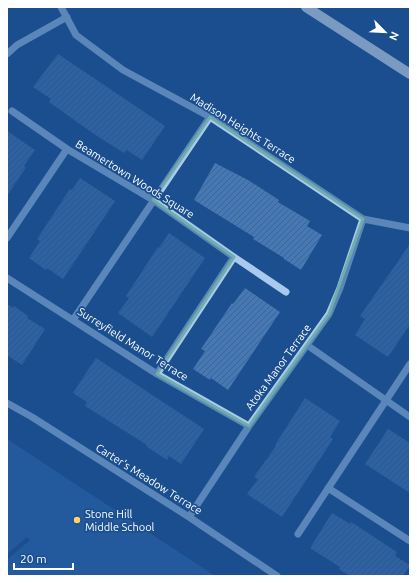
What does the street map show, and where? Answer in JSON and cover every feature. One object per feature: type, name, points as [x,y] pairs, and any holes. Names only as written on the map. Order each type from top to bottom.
[{"type":"main road","points":[[306,7],[410,74]]},
{"type":"street","name":"Madison Heights Terrace","points":[[61,7],[76,35],[123,70],[210,117],[363,219],[410,228]]},
{"type":"street","points":[[7,54],[17,45],[67,17]]},
{"type":"street","name":"Beamertown Woods Square","points":[[12,111],[67,149],[153,200],[286,292]]},
{"type":"street","points":[[73,320],[210,117]]},
{"type":"street","points":[[7,238],[67,149]]},
{"type":"street","name":"Atoka Manor Terrace","points":[[188,516],[249,426],[329,314],[340,288],[363,219]]},
{"type":"street","points":[[157,374],[234,257]]},
{"type":"street","name":"Surreyfield Manor Terrace","points":[[7,278],[157,374],[249,426]]},
{"type":"street","points":[[307,345],[410,417]]},
{"type":"street","points":[[298,534],[410,364]]},
{"type":"street","name":"Carter's Meadow Terrace","points":[[7,403],[188,516],[277,576]]},
{"type":"street","points":[[328,488],[410,542]]},
{"type":"highlighted area","points":[[210,117],[363,219],[329,314],[249,426],[157,374],[234,257],[153,200]]},
{"type":"shaded area","name":"Stone Hill Middle School","points":[[7,439],[215,576],[7,576],[7,560],[30,540],[27,537],[7,554]]},
{"type":"building","points":[[58,54],[165,126],[142,160],[127,150],[124,153],[94,134],[49,102],[51,99],[33,87]]},
{"type":"building","points":[[7,131],[35,150],[7,196]]},
{"type":"building","points":[[215,163],[248,180],[279,200],[278,202],[310,221],[307,226],[322,235],[301,270],[253,239],[254,237],[194,200]]},
{"type":"building","points":[[80,178],[115,201],[63,279],[47,268],[46,270],[29,258],[40,241],[37,239],[70,189],[72,190]]},
{"type":"building","points":[[169,233],[205,258],[152,337],[118,313],[129,298],[126,296]]},
{"type":"building","points":[[410,244],[410,324],[388,357],[355,335],[365,319],[360,316]]},
{"type":"building","points":[[245,288],[280,312],[228,390],[211,378],[210,380],[193,369],[205,351],[201,349],[232,303],[233,304]]},
{"type":"building","points":[[7,304],[13,308],[14,306],[28,316],[27,318],[45,329],[22,365],[7,355]]},
{"type":"building","points":[[96,358],[204,429],[181,464],[169,456],[167,460],[146,446],[147,445],[85,406],[87,402],[73,393]]},
{"type":"building","points":[[305,398],[340,421],[330,437],[333,439],[282,517],[247,494],[258,479],[254,477],[276,446],[275,445]]},
{"type":"building","points":[[388,429],[410,443],[410,493],[365,464]]},
{"type":"building","points":[[332,513],[350,524],[351,522],[397,552],[395,556],[410,565],[403,576],[350,576],[339,569],[340,567],[310,548]]},
{"type":"place","name":"Stone Hill Middle School","points":[[77,520]]}]
